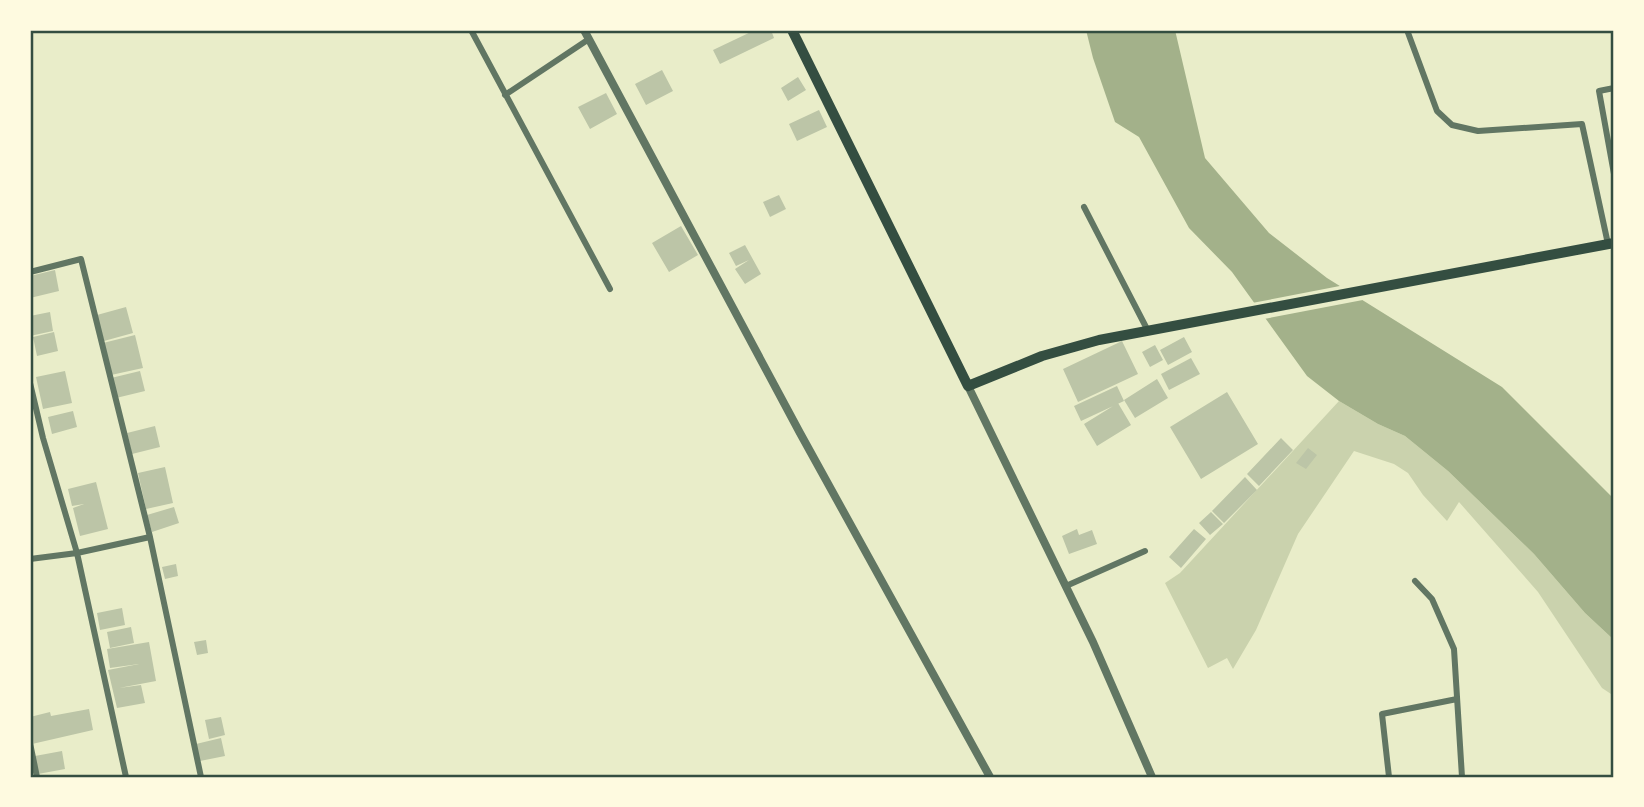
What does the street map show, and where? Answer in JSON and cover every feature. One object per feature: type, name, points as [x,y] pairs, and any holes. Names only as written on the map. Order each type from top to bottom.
[{"type":"main road","points":[[792,30],[968,386],[1069,348],[1147,329],[1223,318],[1611,243]]},
{"type":"street","points":[[471,30],[610,289]]},
{"type":"street","points":[[584,30],[806,445],[990,777]]},
{"type":"street","points":[[1407,30],[1437,111],[1452,125],[1478,131],[1582,124],[1611,243]]},
{"type":"street","points":[[505,95],[589,39]]},
{"type":"street","points":[[1614,88],[1599,92],[1614,174]]},
{"type":"street","points":[[1084,208],[1147,329]]},
{"type":"street","points":[[30,272],[81,259],[150,537],[201,777]]},
{"type":"street","points":[[30,383],[43,438],[78,553],[126,777]]},
{"type":"street","points":[[968,386],[1093,642],[1152,777]]},
{"type":"street","points":[[30,559],[78,553],[150,537]]},
{"type":"street","points":[[1066,586],[1145,551]]},
{"type":"street","points":[[1415,581],[1432,599],[1454,649],[1462,777]]},
{"type":"street","points":[[1389,777],[1382,714],[1457,699]]},
{"type":"street","points":[[30,743],[37,777]]},
{"type":"shaded area","points":[[1086,30],[1175,30],[1205,158],[1269,233],[1327,278],[1502,387],[1614,499],[1614,640],[1585,613],[1534,554],[1448,471],[1405,436],[1339,401],[1307,376],[1232,272],[1189,228],[1139,137],[1115,122]]},
{"type":"shaded area","points":[[1339,401],[1405,436],[1448,471],[1534,554],[1585,613],[1614,640],[1614,696],[1602,688],[1538,592],[1459,502],[1447,521],[1423,495],[1408,473],[1394,464],[1354,451],[1298,534],[1256,630],[1233,669],[1227,658],[1208,668],[1165,583],[1180,573]]},
{"type":"pier","points":[[1345,285],[1368,299],[1264,319],[1252,303]]},
{"type":"building","points":[[755,30],[771,30],[774,38],[720,64],[713,50]]},
{"type":"building","points":[[662,70],[673,91],[646,105],[635,84]]},
{"type":"building","points":[[798,77],[806,90],[788,101],[781,88]]},
{"type":"building","points":[[606,93],[617,114],[590,129],[578,107]]},
{"type":"building","points":[[819,110],[827,127],[797,141],[789,124]]},
{"type":"building","points":[[779,195],[786,209],[770,217],[763,202]]},
{"type":"building","points":[[681,226],[698,255],[669,272],[652,243]]},
{"type":"building","points":[[745,245],[761,274],[745,284],[735,269],[749,260],[736,266],[729,253]]},
{"type":"building","points":[[55,270],[59,291],[30,298],[30,276]]},
{"type":"building","points":[[126,307],[133,333],[104,341],[97,315]]},
{"type":"building","points":[[50,312],[53,331],[30,336],[30,316]]},
{"type":"building","points":[[54,332],[58,351],[37,356],[33,337]]},
{"type":"building","points":[[135,335],[143,368],[111,375],[103,343]]},
{"type":"building","points":[[1184,337],[1192,352],[1168,365],[1160,350]]},
{"type":"building","points":[[1122,341],[1138,374],[1078,402],[1063,369]]},
{"type":"building","points":[[1155,345],[1163,360],[1150,367],[1142,352]]},
{"type":"building","points":[[1191,358],[1200,374],[1169,390],[1161,374]]},
{"type":"building","points":[[65,371],[72,403],[43,409],[36,377]]},
{"type":"building","points":[[140,371],[145,391],[116,398],[111,378]]},
{"type":"building","points":[[1157,379],[1168,398],[1135,418],[1124,400]]},
{"type":"building","points":[[1117,386],[1124,401],[1081,421],[1074,406]]},
{"type":"building","points":[[1227,392],[1258,444],[1201,479],[1170,427]]},
{"type":"building","points":[[1118,403],[1131,425],[1097,446],[1084,424]]},
{"type":"building","points":[[73,411],[77,427],[52,434],[48,417]]},
{"type":"building","points":[[155,426],[160,447],[132,454],[127,433]]},
{"type":"building","points":[[1281,438],[1293,450],[1259,486],[1247,474]]},
{"type":"building","points":[[1308,448],[1317,455],[1306,469],[1296,463]]},
{"type":"building","points":[[165,467],[173,503],[146,509],[138,473]]},
{"type":"building","points":[[1245,477],[1257,490],[1224,523],[1212,511]]},
{"type":"building","points":[[96,482],[108,529],[80,536],[73,508],[84,504],[72,506],[68,489]]},
{"type":"building","points":[[174,507],[179,523],[152,532],[147,515]]},
{"type":"building","points":[[1211,512],[1223,524],[1210,535],[1199,523]]},
{"type":"building","points":[[1077,529],[1079,535],[1092,530],[1097,544],[1069,554],[1062,536]]},
{"type":"building","points":[[1194,529],[1206,539],[1181,568],[1169,557]]},
{"type":"building","points":[[176,564],[178,576],[165,579],[162,567]]},
{"type":"building","points":[[122,608],[125,625],[100,630],[97,613]]},
{"type":"building","points":[[131,627],[134,643],[110,648],[107,632]]},
{"type":"building","points":[[206,640],[208,653],[197,655],[194,642]]},
{"type":"building","points":[[149,642],[156,681],[119,688],[141,685],[145,703],[117,708],[108,670],[139,664],[110,668],[107,649]]},
{"type":"building","points":[[89,709],[93,730],[32,744],[30,717],[50,712],[51,716]]},
{"type":"building","points":[[221,717],[225,735],[209,739],[205,720]]},
{"type":"building","points":[[221,738],[225,756],[200,761],[196,744]]},
{"type":"building","points":[[62,751],[65,769],[38,774],[35,756]]}]
